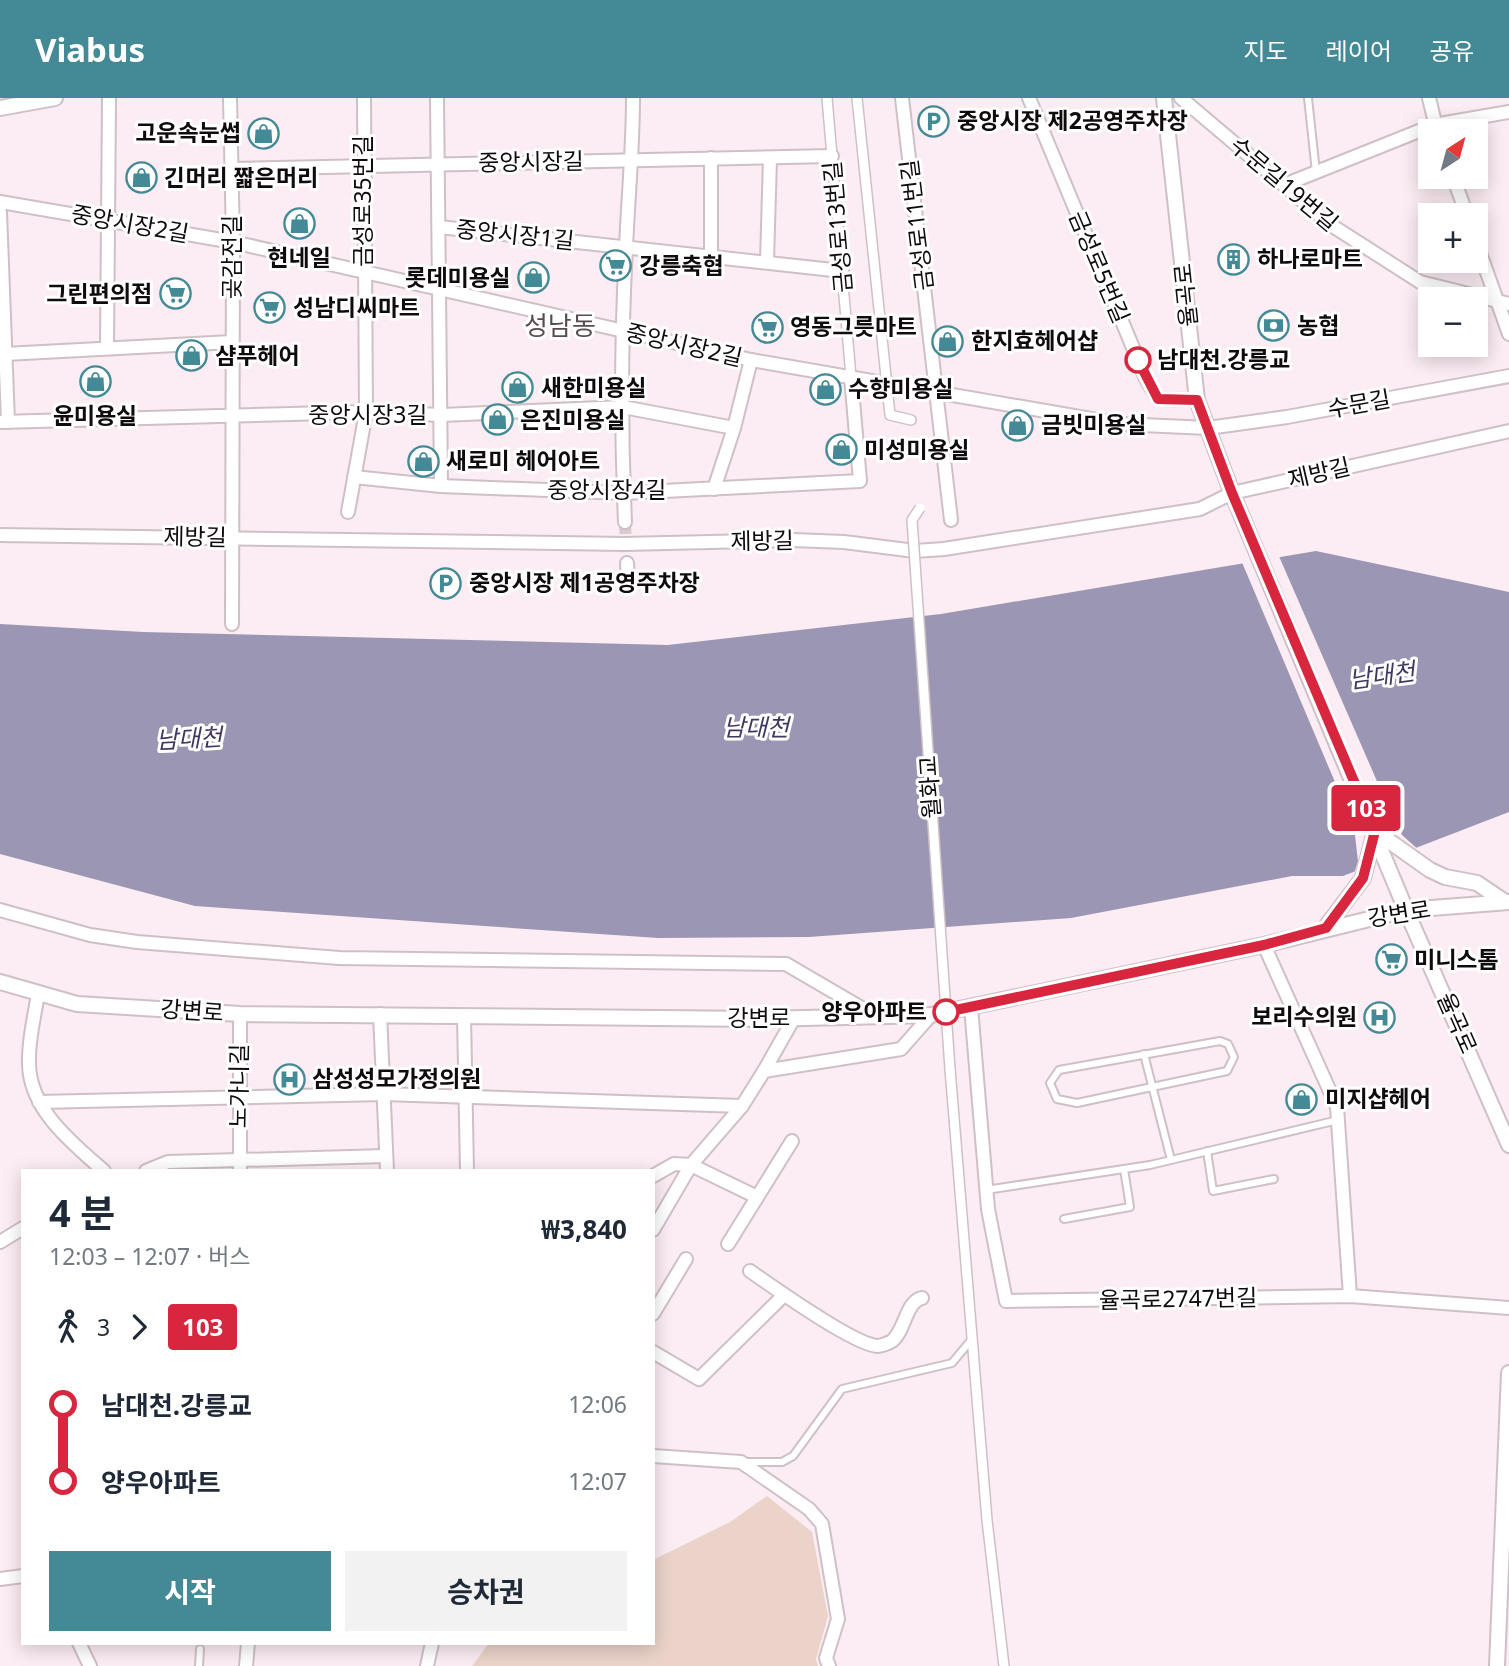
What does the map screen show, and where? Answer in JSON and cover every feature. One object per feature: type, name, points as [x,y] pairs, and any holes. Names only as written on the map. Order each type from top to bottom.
[{"type":"street","points":[[0,108],[55,98]]},
{"type":"street","points":[[107,346],[109,98]]},
{"type":"street","name":"곶감전길","points":[[230,98],[233,242],[230,538],[232,624]]},
{"type":"street","name":"금성로35번길","points":[[348,512],[366,412],[362,272],[364,98]]},
{"type":"street","points":[[437,98],[441,486]]},
{"type":"street","points":[[625,522],[623,331],[626,247],[634,160],[633,98]]},
{"type":"street","name":"금성로13번길","points":[[827,98],[860,481]]},
{"type":"street","points":[[857,98],[890,415],[911,420]]},
{"type":"street","name":"금성로11번길","points":[[902,98],[951,520]]},
{"type":"street","name":"금성로5번길","points":[[1029,98],[1146,379],[1158,399],[1197,400]]},
{"type":"street","name":"율곡로","points":[[1164,98],[1197,400],[1232,493],[1248,524],[1404,906],[1509,1145]]},
{"type":"street","name":"수문길19번길","points":[[1181,98],[1331,225],[1420,282],[1503,302]]},
{"type":"street","points":[[1429,98],[1434,119]]},
{"type":"street","points":[[1477,119],[1509,112]]},
{"type":"street","points":[[1284,185],[1418,135]]},
{"type":"street","name":"중앙시장길","points":[[230,169],[832,156]]},
{"type":"street","points":[[711,158],[711,256]]},
{"type":"street","points":[[766,261],[770,158]]},
{"type":"street","name":"중앙시장2길","points":[[0,202],[233,242],[751,360],[937,390],[1120,424],[1208,428]]},
{"type":"street","points":[[0,212],[5,354],[4,422]]},
{"type":"street","name":"중앙시장1길","points":[[439,227],[842,271]]},
{"type":"street","points":[[1488,268],[1503,302],[1509,334]]},
{"type":"street","points":[[5,354],[107,346],[232,342]]},
{"type":"street","points":[[714,489],[734,428],[751,360]]},
{"type":"street","name":"수문길","points":[[1208,428],[1287,417],[1509,376]]},
{"type":"street","name":"중앙시장3길","points":[[4,422],[366,412],[442,415],[624,407],[734,428]]},
{"type":"street","name":"제방길","points":[[0,535],[624,544],[792,540],[934,550],[1200,509],[1232,493],[1509,431]]},
{"type":"street","name":"중앙시장4길","points":[[354,477],[441,486],[624,494],[860,481]]},
{"type":"street","name":"월화교","points":[[920,508],[912,520],[950,1069],[987,1520],[1004,1666]]},
{"type":"street","points":[[627,563],[628,579]]},
{"type":"street","points":[[1326,928],[1352,896],[1369,864],[1375,831],[1430,870],[1445,877],[1477,883],[1507,902]]},
{"type":"street","name":"강변로","points":[[0,982],[77,1004],[240,1014],[794,1018],[931,1015],[1264,945],[1404,906],[1507,902]]},
{"type":"street","points":[[0,910],[90,935],[137,942],[338,958],[786,964],[875,1016]]},
{"type":"street","points":[[1264,945],[1337,1107],[1350,1296]]},
{"type":"street","points":[[38,993],[28,1064],[39,1102],[65,1136],[102,1169]]},
{"type":"street","points":[[971,1007],[986,1190]]},
{"type":"street","name":"노가니길","points":[[151,1169],[168,1162],[240,1165],[240,1014]]},
{"type":"street","points":[[380,1014],[387,1169]]},
{"type":"street","points":[[764,1071],[901,1049],[931,1015]]},
{"type":"street","points":[[464,1016],[467,1169]]},
{"type":"street","points":[[655,1227],[691,1165],[742,1105],[794,1018]]},
{"type":"street","points":[[39,1102],[384,1094],[742,1105]]},
{"type":"street","points":[[728,1244],[792,1141]]},
{"type":"street","points":[[240,1165],[386,1156]]},
{"type":"street","points":[[655,1175],[674,1164],[691,1165],[757,1197]]},
{"type":"street","name":"율곡로2747번길","points":[[986,1190],[1006,1301],[1350,1296],[1509,1308]]},
{"type":"street","points":[[0,1242],[21,1229]]},
{"type":"street","points":[[655,1311],[686,1259]]},
{"type":"street","points":[[750,1271],[784,1295],[877,1346],[890,1343],[914,1303],[922,1298]]},
{"type":"street","points":[[655,1353],[699,1380],[784,1295]]},
{"type":"street","points":[[1497,1666],[1506,1530],[1509,1373]]},
{"type":"street","points":[[655,1456],[741,1462],[809,1509],[822,1524],[838,1619],[826,1658],[829,1666]]},
{"type":"street","points":[[0,1579],[21,1576]]},
{"type":"street","points":[[80,1645],[90,1666]]},
{"type":"street","points":[[246,1666],[248,1645]]},
{"type":"street","points":[[427,1666],[432,1645]]},
{"type":"lane","points":[[1308,98],[1316,172]]},
{"type":"lane","points":[[1220,1041],[1233,1050],[1232,1066],[1227,1071],[1077,1103],[1057,1099],[1052,1092],[1050,1083],[1059,1070],[1144,1054],[1220,1041]]},
{"type":"lane","points":[[1144,1054],[1171,1160]]},
{"type":"lane","points":[[986,1190],[1171,1160],[1338,1120]]},
{"type":"lane","points":[[1207,1151],[1213,1191],[1274,1179]]},
{"type":"lane","points":[[1064,1219],[1130,1207],[1124,1169]]},
{"type":"lane","points":[[741,1462],[782,1462],[793,1456],[842,1389],[952,1363],[973,1337]]},
{"type":"lane","points":[[199,1666],[200,1649]]},
{"type":"shaded area","points":[[767,1496],[812,1532],[828,1616],[816,1659],[818,1666],[472,1666],[488,1645],[655,1645],[655,1559],[730,1522]]},
{"type":"water","name":"남대천","points":[[1316,551],[1509,592],[1509,812],[1343,876],[1292,876],[1071,918],[809,937],[658,938],[195,906],[0,854],[0,624],[143,632],[668,645],[941,614]]},
{"type":"pier","points":[[1278,554],[1390,811],[1402,835],[1421,852],[1353,877],[1358,861],[1354,827],[1241,560]]},
{"type":"tunnel","points":[[625,522],[627,563]]},
{"type":"bus line","name":"103","points":[[946,1012],[1264,945],[1326,928],[1352,896],[1369,864],[1375,831],[1248,524],[1232,493],[1197,400],[1158,399],[1138,360]]},
{"type":"place","name":"중앙시장 제2공영주차장","points":[[934,121]]},
{"type":"place","name":"고운속눈썹","points":[[264,133]]},
{"type":"place","name":"긴머리 짧은머리","points":[[141,178]]},
{"type":"place","name":"현네일","points":[[299,224]]},
{"type":"place","name":"하나로마트","points":[[1234,259]]},
{"type":"place","name":"강릉축협","points":[[616,266]]},
{"type":"place","name":"롯데미용실","points":[[534,278]]},
{"type":"place","name":"그린편의점","points":[[175,294]]},
{"type":"place","name":"성남디씨마트","points":[[270,308]]},
{"type":"place","name":"농협","points":[[1274,326]]},
{"type":"place","name":"영동그릇마트","points":[[767,327]]},
{"type":"place","name":"한지효헤어샵","points":[[948,341]]},
{"type":"place","name":"샴푸헤어","points":[[192,356]]},
{"type":"place","name":"남대천.강릉교","points":[[1138,360]]},
{"type":"place","name":"윤미용실","points":[[95,382]]},
{"type":"place","name":"새한미용실","points":[[518,388]]},
{"type":"place","name":"수향미용실","points":[[825,389]]},
{"type":"place","name":"은진미용실","points":[[497,420]]},
{"type":"place","name":"금빗미용실","points":[[1018,425]]},
{"type":"place","name":"미성미용실","points":[[841,450]]},
{"type":"place","name":"새로미 헤어아트","points":[[423,461]]},
{"type":"place","name":"중앙시장 제1공영주차장","points":[[446,583]]},
{"type":"place","name":"미니스톰","points":[[1391,960]]},
{"type":"place","name":"양우아파트","points":[[946,1012]]},
{"type":"place","name":"보리수의원","points":[[1380,1017]]},
{"type":"place","name":"삼성성모가정의원","points":[[289,1079]]},
{"type":"place","name":"미지샵헤어","points":[[1302,1099]]},
{"type":"district","name":"성남동","points":[[560,326]]}]
